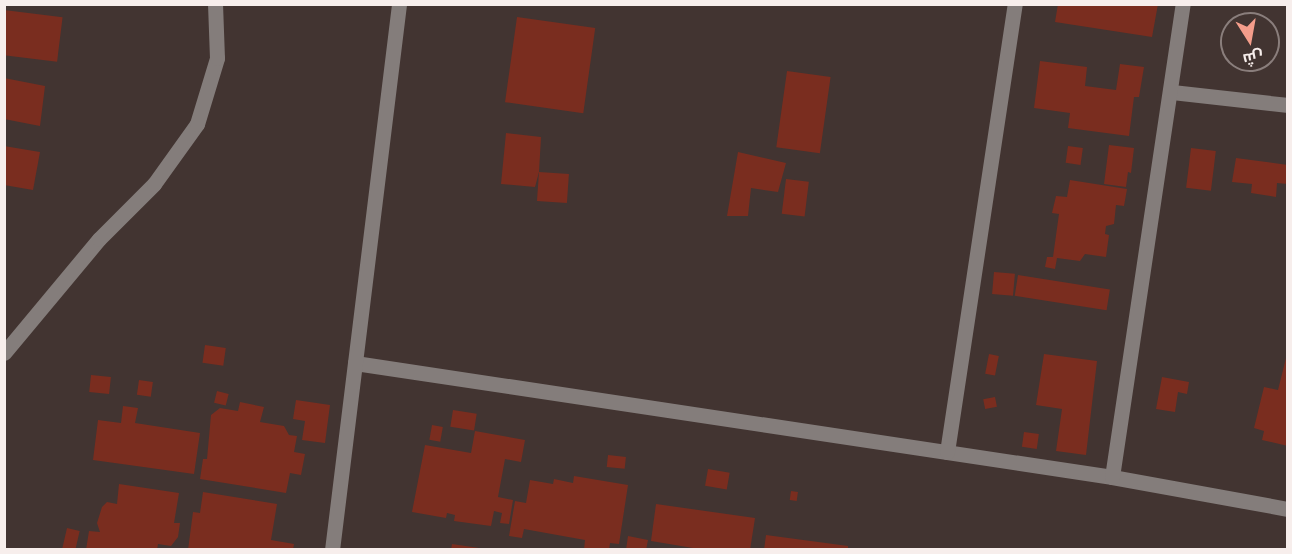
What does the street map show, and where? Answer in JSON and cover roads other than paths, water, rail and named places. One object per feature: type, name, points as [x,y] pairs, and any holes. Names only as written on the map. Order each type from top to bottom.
[{"type":"street","points":[[4,353],[99,239],[153,184],[197,124],[217,58],[215,4]]},
{"type":"street","points":[[332,549],[399,4]]},
{"type":"street","points":[[947,452],[1015,4]]},
{"type":"street","points":[[1112,477],[1172,92],[1183,4]]},
{"type":"street","points":[[1172,92],[1287,105]]},
{"type":"street","points":[[354,363],[1112,477],[1287,509]]}]
